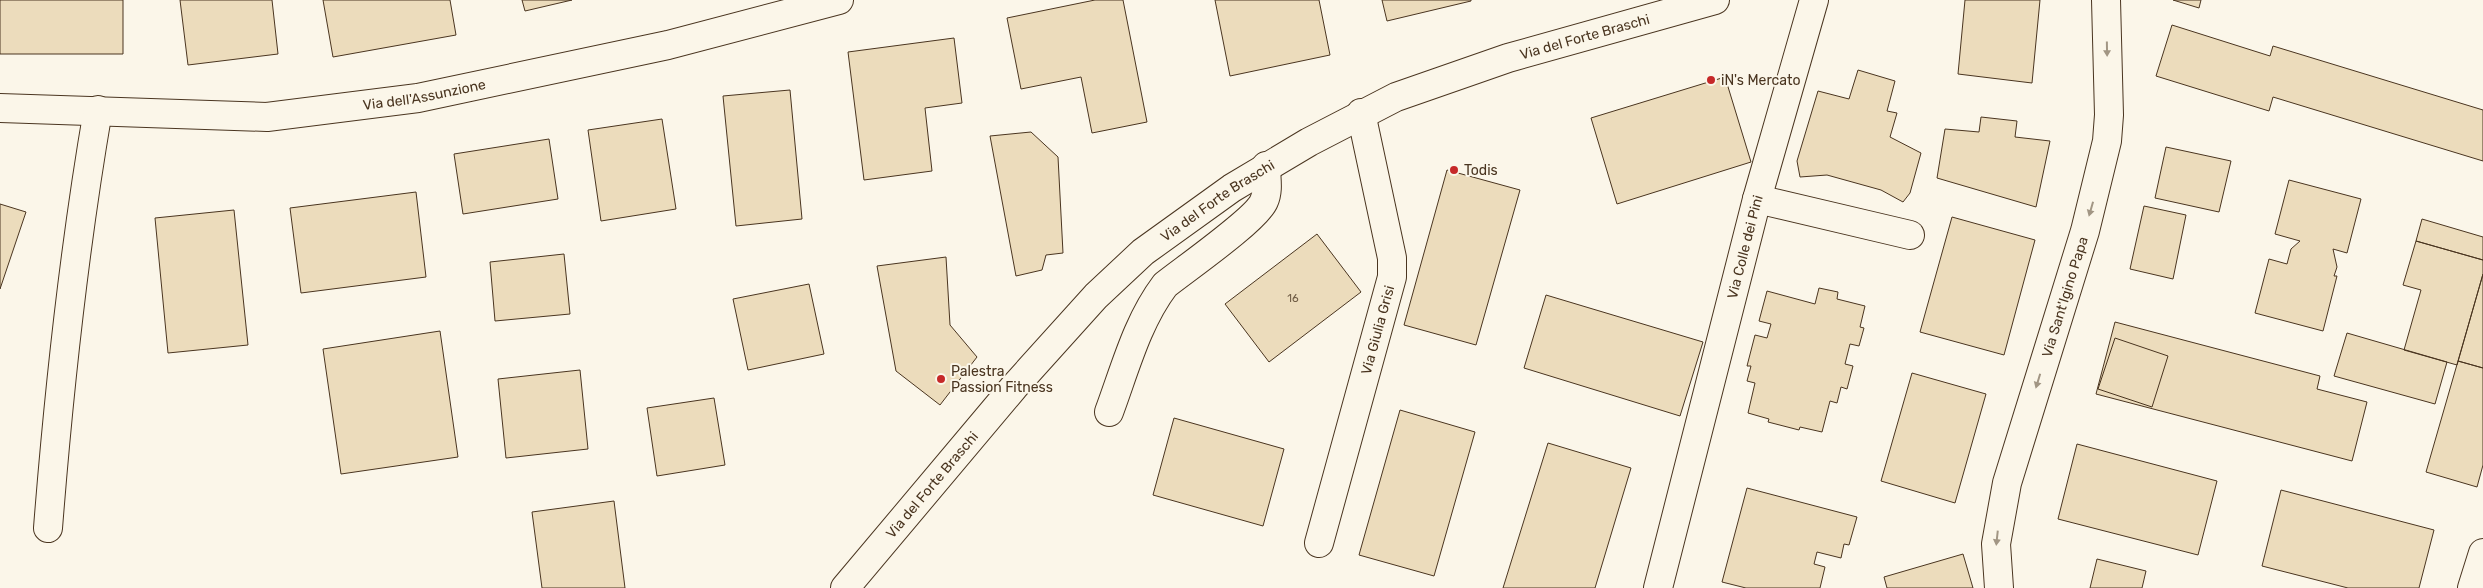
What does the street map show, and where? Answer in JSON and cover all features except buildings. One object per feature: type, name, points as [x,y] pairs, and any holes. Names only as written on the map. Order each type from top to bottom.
[{"type":"street","name":"Via dell'Assunzione","points":[[0,108],[266,117],[418,98],[668,45],[839,0]]},
{"type":"street","name":"Via del Forte Braschi","points":[[845,588],[1014,387],[1096,296],[1143,252],[1232,188],[1266,166],[1361,113],[1404,94],[1508,58],[1715,0]]},
{"type":"street","name":"Via Colle dei Pini","points":[[1658,588],[1757,199],[1814,0]]},
{"type":"street","name":"Via Sant'Igino Papa","points":[[1999,588],[1996,544],[2001,506],[2085,231],[2107,141],[2109,115],[2106,0]]},
{"type":"street","points":[[48,528],[59,385],[88,168],[98,110]]},
{"type":"street","name":"Via Giulia Grisi","points":[[1319,543],[1392,277],[1392,258],[1361,113]]},
{"type":"street","points":[[1109,412],[1136,338],[1156,298],[1165,285],[1254,216],[1267,191],[1266,166]]},
{"type":"street","points":[[1757,199],[1910,235]]},
{"type":"street","points":[[2472,588],[2483,553]]},
{"type":"place","name":"iN's Mercato","points":[[1711,80]]},
{"type":"place","name":"Todis","points":[[1454,170]]},
{"type":"place","name":"Palestra Passion Fitness","points":[[941,379]]}]
